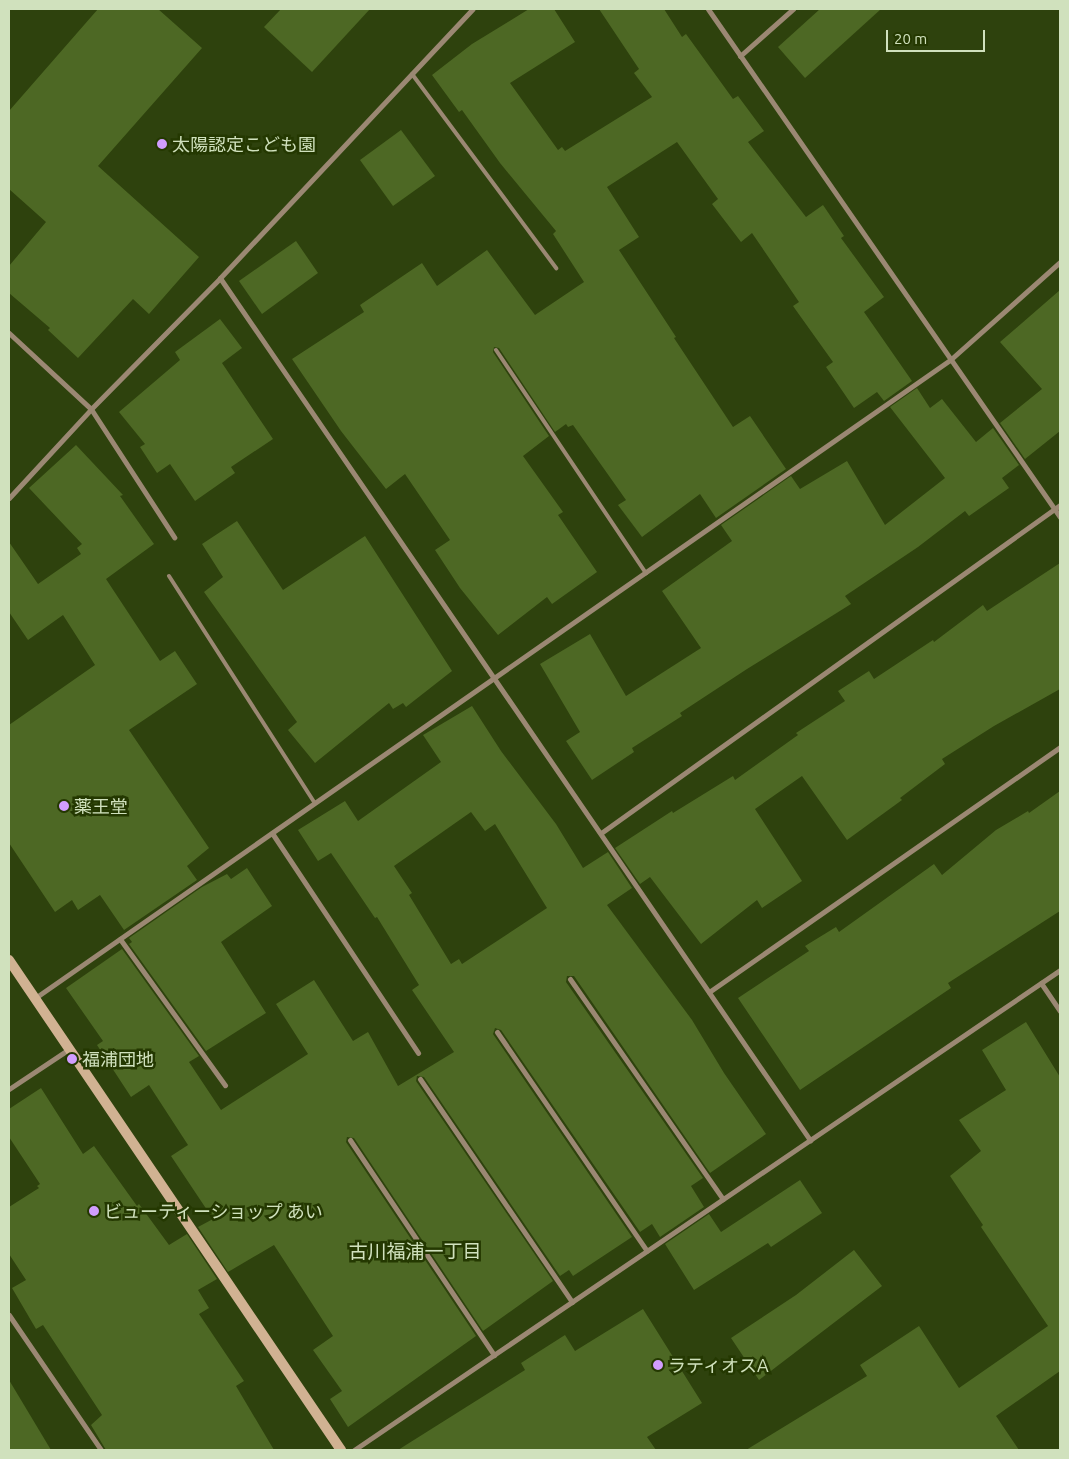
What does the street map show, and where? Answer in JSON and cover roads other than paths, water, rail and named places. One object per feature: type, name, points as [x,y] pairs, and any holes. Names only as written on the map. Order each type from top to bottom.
[{"type":"street","points":[[9,498],[90,409],[220,278],[473,9]]},
{"type":"street","points":[[708,9],[1060,517]]},
{"type":"street","points":[[740,56],[793,9]]},
{"type":"street","points":[[35,998],[950,360],[1060,262]]},
{"type":"street","points":[[220,278],[810,1140]]},
{"type":"street","points":[[9,333],[90,409],[174,537]]},
{"type":"street","points":[[601,833],[1060,505]]},
{"type":"street","points":[[709,992],[1060,747]]},
{"type":"street","points":[[272,833],[418,1052]]},
{"type":"street","points":[[120,938],[225,1086]]},
{"type":"street","points":[[9,960],[341,1450]]},
{"type":"street","points":[[354,1450],[1060,970]]},
{"type":"street","points":[[570,979],[723,1199]]},
{"type":"street","points":[[1041,983],[1060,1011]]},
{"type":"street","points":[[497,1032],[647,1251]]},
{"type":"street","points":[[9,1089],[69,1048]]},
{"type":"street","points":[[420,1079],[572,1302]]},
{"type":"street","points":[[350,1140],[494,1355]]},
{"type":"street","points":[[9,1315],[101,1450]]},
{"type":"lane","points":[[412,74],[556,268]]},
{"type":"lane","points":[[496,350],[646,572]]},
{"type":"lane","points":[[168,576],[315,803]]},
{"type":"place","name":"太陽認定こども園","points":[[162,144]]},
{"type":"place","name":"薬王堂","points":[[64,806]]},
{"type":"place","name":"福浦団地","points":[[72,1059]]},
{"type":"place","name":"ビューティーショップ あい","points":[[94,1211]]},
{"type":"place","name":"ラティオスA","points":[[658,1365]]},
{"type":"district","name":"古川福浦一丁目","points":[[415,1252]]}]
